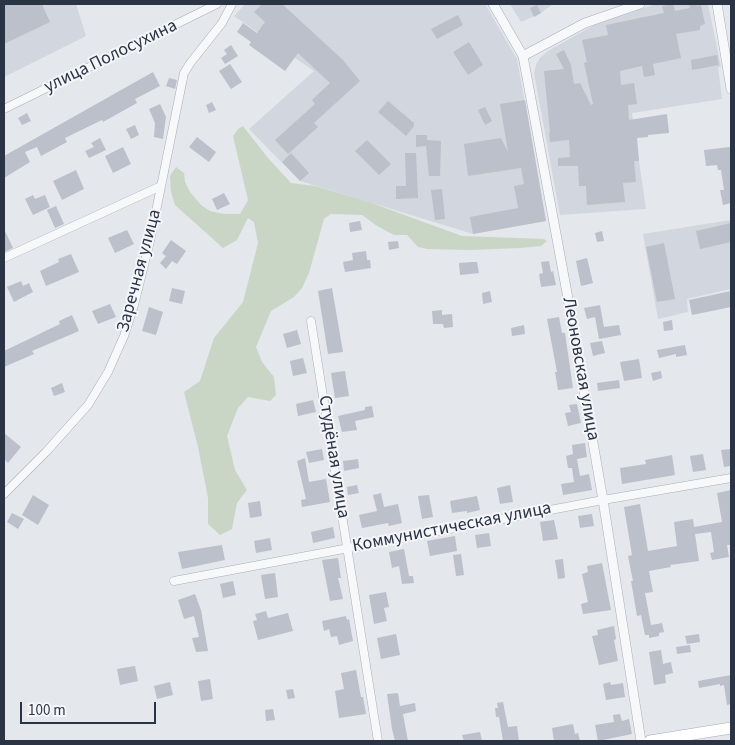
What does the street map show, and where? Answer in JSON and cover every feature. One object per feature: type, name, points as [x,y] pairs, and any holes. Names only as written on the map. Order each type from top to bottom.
[{"type":"main road","points":[[650,741],[731,728]]},
{"type":"street","name":"улица Полосухина","points":[[4,110],[217,4]]},
{"type":"street","name":"Леоновская улица","points":[[493,4],[523,56],[603,500],[641,741]]},
{"type":"street","points":[[523,56],[586,23],[640,4]]},
{"type":"street","points":[[717,4],[731,89]]},
{"type":"street","name":"улица Полосухина","points":[[161,186],[184,73],[222,23],[229,5]]},
{"type":"street","points":[[4,258],[161,186]]},
{"type":"street","name":"Заречная улица","points":[[4,494],[46,452],[88,405],[108,372],[124,336],[134,305],[161,186]]},
{"type":"street","name":"Студёная улица","points":[[311,320],[378,741]]},
{"type":"street","name":"Коммунистическая улица","points":[[174,581],[348,547],[731,478]]},
{"type":"shaded area","points":[[4,4],[76,4],[86,36],[4,77]]},
{"type":"shaded area","points":[[245,4],[485,4],[517,59],[546,221],[473,234],[300,181],[249,129],[314,71],[234,16]]},
{"type":"shaded area","points":[[510,4],[553,4],[541,13],[521,22]]},
{"type":"shaded area","points":[[656,4],[708,4],[721,67],[718,67],[722,99],[632,113],[646,209],[560,215],[534,73],[536,65],[540,58],[548,51],[594,25]]},
{"type":"shaded area","points":[[731,220],[731,289],[687,299],[688,312],[658,319],[643,234]]},
{"type":"green space","points":[[243,126],[291,183],[315,186],[369,202],[462,236],[544,239],[547,241],[541,246],[520,248],[427,249],[418,247],[407,235],[394,235],[362,215],[331,214],[324,219],[309,273],[302,288],[294,297],[271,311],[256,347],[262,362],[274,377],[276,395],[270,401],[248,397],[238,408],[227,436],[235,470],[247,490],[237,503],[232,529],[220,535],[208,524],[208,498],[198,447],[184,392],[200,381],[214,338],[243,302],[258,243],[254,222],[248,218],[237,240],[223,248],[175,205],[171,192],[170,176],[176,167],[184,173],[185,182],[190,192],[201,205],[210,211],[224,214],[240,214],[248,200],[233,136]]},
{"type":"building","points":[[4,4],[42,4],[50,22],[4,44]]},
{"type":"building","points":[[262,4],[282,4],[343,60],[360,81],[314,123],[318,127],[288,154],[275,140],[315,104],[312,100],[330,83],[298,53],[285,71],[249,45],[251,42],[237,32],[243,23],[257,33],[265,22],[254,12]]},
{"type":"building","points":[[673,4],[675,11],[690,8],[689,4],[701,5],[705,24],[700,26],[700,30],[676,34],[681,58],[653,64],[655,75],[644,77],[642,66],[620,71],[621,85],[634,83],[637,104],[628,105],[629,120],[667,114],[669,133],[637,138],[639,161],[634,161],[636,182],[623,183],[625,202],[587,205],[586,186],[579,186],[578,166],[558,166],[558,158],[570,157],[569,140],[550,142],[544,71],[564,69],[556,54],[564,50],[571,65],[574,84],[580,83],[591,105],[593,104],[584,63],[587,62],[582,40],[608,35],[606,25],[664,13],[662,6]]},
{"type":"building","points":[[537,5],[541,13],[534,17],[530,8]]},
{"type":"building","points":[[458,15],[463,25],[437,39],[431,29]]},
{"type":"building","points":[[469,42],[483,65],[468,75],[453,52]]},
{"type":"building","points":[[231,45],[238,56],[225,64],[221,58],[227,54],[224,50]]},
{"type":"building","points":[[717,55],[719,65],[692,70],[691,60]]},
{"type":"building","points":[[230,64],[242,82],[231,89],[219,71]]},
{"type":"building","points":[[153,72],[160,86],[135,99],[137,103],[103,122],[102,120],[65,138],[67,142],[41,156],[37,147],[25,152],[30,162],[4,178],[4,156]]},
{"type":"building","points":[[169,78],[177,80],[175,89],[166,86]]},
{"type":"building","points":[[525,100],[546,221],[473,234],[470,217],[518,208],[514,186],[524,184],[521,168],[468,176],[464,144],[501,138],[508,152],[500,104]]},
{"type":"building","points":[[388,101],[414,123],[414,126],[406,136],[378,112]]},
{"type":"building","points":[[212,102],[216,110],[209,113],[206,105]]},
{"type":"building","points":[[160,104],[166,117],[163,139],[154,137],[155,123],[149,109]]},
{"type":"building","points":[[485,107],[492,121],[485,125],[478,110]]},
{"type":"building","points":[[27,113],[31,121],[22,125],[18,118]]},
{"type":"building","points":[[135,125],[139,135],[131,139],[126,129]]},
{"type":"building","points":[[416,135],[427,135],[427,140],[441,141],[440,176],[429,176],[426,146],[416,147]]},
{"type":"building","points":[[197,137],[216,152],[209,162],[189,147]]},
{"type":"building","points":[[100,138],[106,150],[89,158],[85,151],[94,147],[91,143]]},
{"type":"building","points":[[367,140],[391,164],[379,175],[355,151]]},
{"type":"building","points":[[123,147],[131,164],[113,173],[105,156]]},
{"type":"building","points":[[730,147],[731,203],[723,205],[720,190],[724,190],[721,170],[718,170],[717,165],[706,166],[704,150]]},
{"type":"building","points":[[291,153],[309,173],[300,181],[282,162]]},
{"type":"building","points":[[405,153],[416,153],[418,198],[396,199],[396,186],[406,186]]},
{"type":"building","points":[[76,170],[84,189],[62,200],[53,181]]},
{"type":"building","points":[[442,189],[445,219],[435,220],[431,190]]},
{"type":"building","points":[[224,193],[230,204],[217,210],[212,199]]},
{"type":"building","points":[[33,195],[35,199],[45,195],[50,207],[33,215],[25,199]]},
{"type":"building","points":[[56,206],[64,224],[55,228],[47,210]]},
{"type":"building","points":[[360,221],[362,230],[350,232],[349,223]]},
{"type":"building","points":[[731,223],[731,242],[700,249],[696,231]]},
{"type":"building","points":[[4,229],[13,248],[4,252]]},
{"type":"building","points":[[127,230],[134,244],[115,253],[108,238]]},
{"type":"building","points":[[602,231],[604,241],[597,242],[595,233]]},
{"type":"building","points":[[171,240],[186,251],[177,264],[172,261],[166,269],[160,263],[166,256],[162,253]]},
{"type":"building","points":[[398,241],[399,248],[389,250],[388,242]]},
{"type":"building","points":[[664,243],[675,299],[657,302],[646,247]]},
{"type":"building","points":[[366,251],[367,260],[370,260],[371,268],[345,272],[343,262],[353,260],[352,253]]},
{"type":"building","points":[[71,254],[79,272],[46,286],[40,271],[59,262],[58,259]]},
{"type":"building","points":[[587,258],[593,283],[581,286],[576,261]]},
{"type":"building","points":[[549,261],[556,285],[541,287],[539,274],[543,273],[541,262]]},
{"type":"building","points":[[477,262],[479,273],[460,275],[459,263]]},
{"type":"building","points":[[21,281],[23,286],[29,283],[33,292],[14,302],[7,287]]},
{"type":"building","points":[[172,288],[185,291],[182,304],[169,301]]},
{"type":"building","points":[[332,288],[343,352],[328,354],[318,291]]},
{"type":"building","points":[[490,291],[492,302],[483,304],[482,293]]},
{"type":"building","points":[[731,291],[731,307],[692,315],[689,300]]},
{"type":"building","points":[[110,304],[116,317],[98,324],[92,311]]},
{"type":"building","points":[[600,305],[604,327],[619,325],[621,335],[599,339],[595,317],[587,319],[584,308]]},
{"type":"building","points":[[149,307],[163,312],[156,335],[142,331]]},
{"type":"building","points":[[442,310],[442,315],[452,314],[453,327],[444,328],[443,324],[433,324],[432,311]]},
{"type":"building","points":[[72,315],[79,331],[32,351],[34,354],[4,367],[4,351],[60,324],[59,321]]},
{"type":"building","points":[[559,317],[562,333],[565,333],[573,388],[558,390],[555,372],[557,372],[547,319]]},
{"type":"building","points":[[672,320],[673,330],[664,331],[663,322]]},
{"type":"building","points":[[524,325],[525,334],[512,336],[511,328]]},
{"type":"building","points":[[297,330],[301,344],[287,348],[283,334]]},
{"type":"building","points":[[602,341],[605,353],[593,356],[590,343]]},
{"type":"building","points":[[685,345],[687,355],[676,357],[676,354],[659,358],[657,350]]},
{"type":"building","points":[[303,358],[307,373],[293,376],[290,361]]},
{"type":"building","points":[[639,359],[642,378],[624,381],[620,362]]},
{"type":"building","points":[[345,371],[349,396],[335,398],[331,373]]},
{"type":"building","points":[[661,371],[662,378],[653,381],[651,373]]},
{"type":"building","points":[[619,380],[620,388],[598,391],[597,383]]},
{"type":"building","points":[[62,383],[65,392],[54,396],[51,388]]},
{"type":"building","points":[[313,400],[316,412],[298,416],[296,404]]},
{"type":"building","points":[[577,404],[581,423],[568,426],[565,413],[571,412],[569,405]]},
{"type":"building","points":[[372,406],[374,417],[355,421],[357,430],[342,432],[338,416],[365,410],[365,407]]},
{"type":"building","points":[[4,433],[21,447],[8,463],[4,459]]},
{"type":"building","points":[[585,443],[587,457],[577,459],[580,476],[589,474],[592,490],[563,495],[561,484],[574,482],[572,468],[568,468],[566,456],[573,454],[572,445]]},
{"type":"building","points":[[322,449],[324,460],[309,463],[306,452]]},
{"type":"building","points":[[731,449],[731,466],[724,467],[721,450]]},
{"type":"building","points":[[703,454],[706,470],[693,472],[690,456]]},
{"type":"building","points":[[672,455],[675,475],[622,484],[620,468],[646,464],[645,460]]},
{"type":"building","points":[[305,458],[309,482],[326,479],[330,502],[302,507],[301,500],[306,499],[297,461]]},
{"type":"building","points":[[358,459],[359,468],[344,471],[343,461]]},
{"type":"building","points":[[357,485],[359,493],[348,495],[347,487]]},
{"type":"building","points":[[510,485],[513,502],[500,504],[497,488]]},
{"type":"building","points":[[731,490],[731,545],[727,545],[729,557],[712,560],[710,553],[714,552],[711,532],[695,534],[699,561],[670,565],[671,567],[649,571],[653,592],[645,593],[651,625],[662,623],[664,632],[659,633],[659,636],[649,638],[649,635],[645,635],[641,615],[637,616],[628,556],[632,555],[624,507],[640,504],[648,551],[677,546],[674,522],[693,519],[694,527],[722,522],[717,493]]},
{"type":"building","points":[[381,493],[384,507],[398,504],[402,523],[389,526],[388,523],[362,528],[359,515],[377,511],[373,495]]},
{"type":"building","points":[[33,495],[49,505],[38,525],[22,515]]},
{"type":"building","points":[[429,495],[433,517],[422,519],[418,496]]},
{"type":"building","points":[[477,496],[480,510],[467,513],[467,511],[452,513],[450,501]]},
{"type":"building","points":[[260,501],[262,516],[250,518],[248,503]]},
{"type":"building","points":[[12,513],[24,519],[18,529],[7,522]]},
{"type":"building","points":[[592,514],[594,526],[580,528],[578,516]]},
{"type":"building","points":[[554,520],[558,539],[543,541],[540,522]]},
{"type":"building","points":[[333,527],[335,538],[313,543],[311,532]]},
{"type":"building","points":[[489,533],[491,546],[477,548],[475,535]]},
{"type":"building","points":[[455,536],[457,551],[430,556],[427,541]]},
{"type":"building","points":[[270,538],[272,550],[256,553],[254,541]]},
{"type":"building","points":[[222,545],[225,560],[182,569],[178,552]]},
{"type":"building","points":[[404,549],[409,576],[413,576],[414,583],[402,584],[399,566],[392,568],[389,552]]},
{"type":"building","points":[[461,554],[464,575],[456,576],[453,555]]},
{"type":"building","points":[[338,558],[341,578],[338,578],[343,599],[330,601],[322,560]]},
{"type":"building","points":[[563,559],[565,578],[558,579],[555,560]]},
{"type":"building","points":[[602,563],[611,610],[583,614],[581,604],[588,602],[582,574],[588,572],[587,566]]},
{"type":"building","points":[[275,573],[278,597],[265,599],[261,575]]},
{"type":"building","points":[[233,581],[236,595],[223,598],[220,584]]},
{"type":"building","points":[[386,592],[389,607],[384,608],[387,621],[374,624],[369,595]]},
{"type":"building","points":[[195,594],[201,610],[208,651],[196,652],[192,638],[199,637],[194,616],[184,619],[178,600]]},
{"type":"building","points":[[266,611],[268,618],[288,613],[293,631],[258,640],[253,621],[257,620],[255,614]]},
{"type":"building","points":[[346,616],[347,620],[349,619],[353,641],[339,645],[337,636],[331,637],[329,629],[324,631],[322,621]]},
{"type":"building","points":[[614,626],[616,639],[614,640],[618,661],[599,665],[592,636],[598,635],[597,630]]},
{"type":"building","points":[[396,634],[400,655],[381,659],[377,638]]},
{"type":"building","points":[[699,634],[700,642],[687,644],[685,636]]},
{"type":"building","points":[[690,645],[691,652],[677,654],[676,647]]},
{"type":"building","points":[[661,650],[663,664],[671,662],[673,673],[665,675],[666,683],[654,685],[649,652]]},
{"type":"building","points":[[135,666],[138,681],[120,685],[117,669]]},
{"type":"building","points":[[356,670],[366,714],[339,718],[335,691],[344,689],[341,673]]},
{"type":"building","points":[[731,675],[731,704],[727,705],[724,685],[699,688],[698,681]]},
{"type":"building","points":[[210,679],[213,699],[201,701],[198,681]]},
{"type":"building","points":[[170,682],[173,695],[157,699],[154,686]]},
{"type":"building","points":[[610,682],[611,685],[623,683],[625,697],[606,700],[603,684]]},
{"type":"building","points":[[293,689],[295,698],[288,699],[286,690]]},
{"type":"building","points":[[398,693],[400,706],[415,703],[416,711],[403,714],[408,741],[395,741],[392,729],[387,694]]},
{"type":"building","points":[[503,702],[508,727],[517,726],[519,741],[503,741],[499,717],[496,717],[495,708],[498,708],[497,703]]},
{"type":"building","points":[[273,709],[275,720],[266,721],[265,710]]},
{"type":"building","points":[[620,714],[622,721],[629,719],[632,734],[598,741],[595,725],[614,722],[613,715]]},
{"type":"building","points":[[573,724],[575,734],[578,733],[580,741],[554,741],[552,728]]},
{"type":"building","points":[[480,732],[482,741],[464,741],[462,735]]}]
